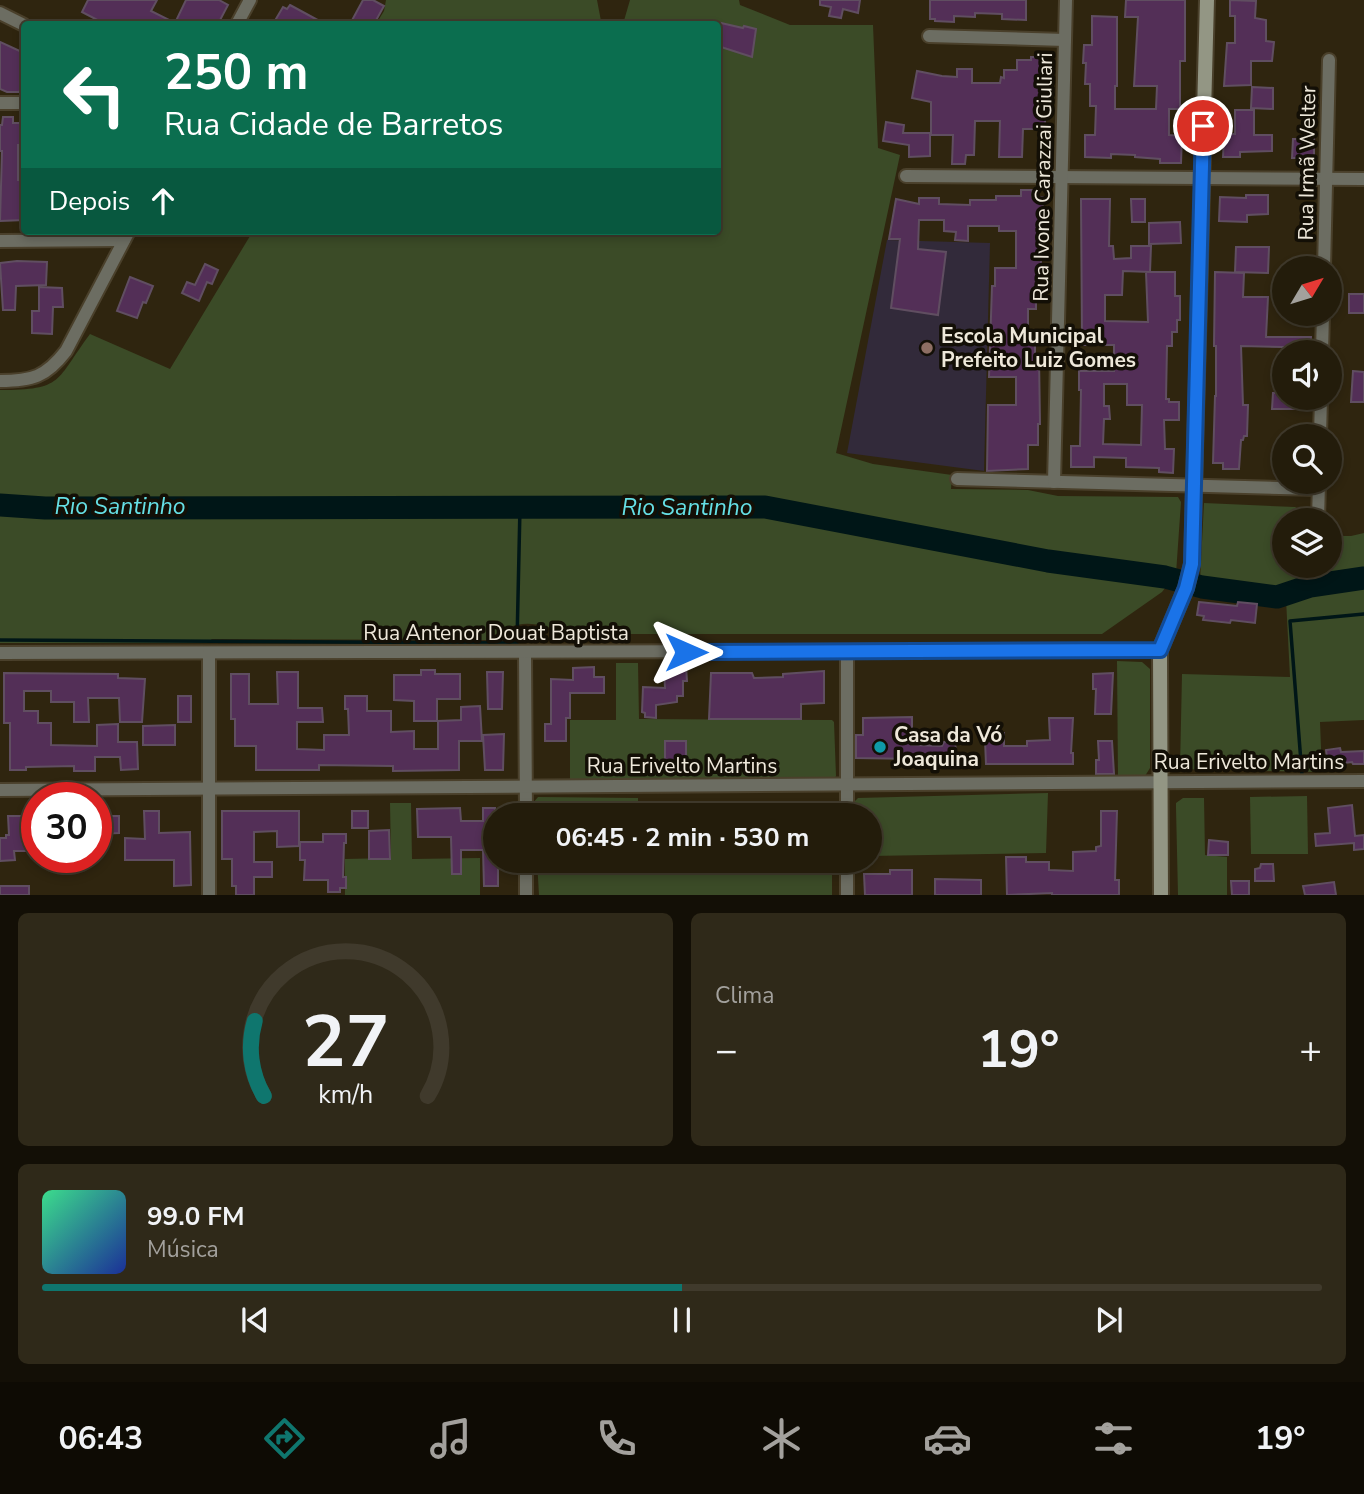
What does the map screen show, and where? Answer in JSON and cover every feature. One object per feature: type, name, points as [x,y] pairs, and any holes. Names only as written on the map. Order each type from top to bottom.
[{"type":"street","points":[[239,21],[250,0]]},
{"type":"street","name":"Rua Ivone Carazzai Giuliari","points":[[1054,482],[1066,0]]},
{"type":"street","points":[[1161,895],[1160,650],[1188,582],[1193,552],[1207,0]]},
{"type":"street","points":[[0,13],[21,24]]},
{"type":"street","points":[[929,36],[1065,40]]},
{"type":"street","name":"Rua Irmã Welter","points":[[1324,256],[1329,60]]},
{"type":"street","points":[[0,103],[21,103]]},
{"type":"street","points":[[906,176],[1364,179]]},
{"type":"street","points":[[0,241],[126,235]]},
{"type":"street","points":[[0,381],[37,377],[49,371],[66,351],[126,235]]},
{"type":"street","points":[[957,479],[1194,486],[1272,485]]},
{"type":"street","name":"Rua Antenor Douat Baptista","points":[[0,653],[1160,650]]},
{"type":"street","points":[[847,651],[847,803]]},
{"type":"street","points":[[525,652],[526,803]]},
{"type":"street","points":[[209,653],[209,895]]},
{"type":"street","name":"Rua Erivelto Martins","points":[[0,790],[1364,781]]},
{"type":"street","points":[[526,873],[526,895]]},
{"type":"street","points":[[848,873],[848,895]]},
{"type":"shaded area","name":"Escola Municipal Prefeito Luiz Gomes","points":[[887,240],[990,243],[984,471],[847,453]]},
{"type":"green space","points":[[386,0],[597,0],[601,21],[378,21],[384,11]]},
{"type":"green space","points":[[630,0],[739,0],[740,5],[790,25],[873,25],[878,148],[900,155],[836,453],[873,464],[952,475],[951,489],[1028,490],[1058,496],[1178,497],[1181,502],[1176,574],[1162,592],[1102,634],[567,634],[527,624],[508,628],[488,640],[212,639],[207,643],[0,643],[0,390],[36,388],[56,380],[90,334],[170,369],[251,235],[721,235],[721,21],[624,21]]},
{"type":"green space","points":[[1204,503],[1297,508],[1272,508],[1272,578],[1333,578],[1276,591],[1200,581]]},
{"type":"green space","points":[[1364,533],[1364,571],[1342,576],[1342,536]]},
{"type":"green space","points":[[1364,584],[1364,720],[1320,722],[1322,772],[1180,769],[1182,674],[1290,677],[1286,599]]},
{"type":"green space","points":[[1117,661],[1142,662],[1150,669],[1150,768],[1145,776],[1118,778]]},
{"type":"green space","points":[[616,663],[638,663],[639,719],[832,720],[836,776],[833,780],[570,780],[570,720],[616,720]]},
{"type":"green space","points":[[1048,793],[1046,853],[882,856],[882,803],[854,803],[858,798]]},
{"type":"green space","points":[[1307,796],[1308,854],[1251,854],[1250,797]]},
{"type":"green space","points":[[538,797],[638,798],[638,803],[533,803]]},
{"type":"green space","points":[[1183,798],[1204,798],[1205,855],[1227,857],[1227,895],[1178,895],[1176,803]]},
{"type":"green space","points":[[390,803],[411,803],[412,859],[480,858],[480,895],[345,895],[345,859],[391,858]]},
{"type":"green space","points":[[538,873],[832,873],[832,895],[539,895]]},
{"type":"building","points":[[88,0],[157,0],[151,11],[171,21],[99,21],[82,12]]},
{"type":"building","points":[[186,0],[219,0],[228,5],[220,21],[176,21]]},
{"type":"building","points":[[363,0],[373,0],[384,6],[376,21],[352,21]]},
{"type":"building","points":[[820,0],[860,0],[858,13],[843,9],[841,18],[829,16],[831,7],[820,5]]},
{"type":"building","points":[[930,0],[1026,0],[1026,20],[1002,19],[1002,14],[975,13],[975,17],[954,16],[954,22],[935,21],[930,19]]},
{"type":"building","points":[[1126,0],[1185,0],[1185,61],[1180,61],[1180,109],[1169,109],[1169,135],[1182,136],[1181,163],[1160,163],[1160,159],[1135,155],[1085,157],[1085,135],[1095,135],[1096,106],[1090,106],[1090,84],[1085,84],[1086,63],[1083,63],[1084,45],[1092,45],[1092,16],[1117,17],[1115,109],[1156,109],[1157,86],[1134,86],[1138,17],[1125,17]]},
{"type":"building","points":[[1230,0],[1256,1],[1255,18],[1266,20],[1266,41],[1274,42],[1272,61],[1251,61],[1251,85],[1224,86],[1227,43],[1235,43],[1235,16],[1230,16]]},
{"type":"building","points":[[290,5],[319,21],[275,21],[283,7],[287,9]]},
{"type":"building","points":[[721,23],[756,29],[752,57],[721,47]]},
{"type":"building","points":[[0,42],[21,52],[21,89],[19,92],[0,89]]},
{"type":"building","points":[[1031,57],[1048,57],[1048,91],[1051,91],[1051,104],[1045,104],[1045,129],[1023,129],[1022,157],[999,157],[1000,121],[975,121],[974,155],[966,155],[965,164],[952,164],[953,135],[931,135],[931,102],[912,98],[917,71],[957,77],[957,69],[972,69],[972,83],[1000,83],[1001,77],[1004,78],[1004,70],[1017,70],[1017,60],[1031,60]]},
{"type":"building","points":[[1252,87],[1273,88],[1273,109],[1251,108]]},
{"type":"building","points":[[1235,110],[1254,110],[1254,135],[1272,135],[1272,151],[1240,152],[1240,157],[1223,157],[1224,134],[1235,134]]},
{"type":"building","points":[[3,117],[13,117],[13,123],[21,123],[18,180],[21,180],[21,220],[0,221]]},
{"type":"building","points":[[886,122],[904,125],[903,133],[930,133],[930,156],[909,157],[909,145],[883,141]]},
{"type":"building","points":[[1293,139],[1314,139],[1314,158],[1292,158]]},
{"type":"building","points":[[1021,190],[1032,190],[1032,197],[1043,197],[1040,282],[1036,282],[1036,309],[1028,309],[1028,334],[1035,334],[1035,356],[1039,356],[1038,445],[1028,445],[1028,469],[987,471],[988,405],[1016,405],[1016,377],[989,377],[995,268],[1016,268],[1016,231],[999,231],[999,226],[968,226],[968,241],[955,240],[956,232],[944,231],[944,220],[919,220],[918,249],[946,252],[938,315],[891,308],[900,239],[889,239],[896,199],[919,204],[919,198],[939,198],[939,204],[970,205],[970,200],[1021,196]]},
{"type":"building","points":[[1246,195],[1268,195],[1268,214],[1247,215],[1247,222],[1219,221],[1220,197],[1246,198]]},
{"type":"building","points":[[1081,199],[1110,199],[1109,246],[1113,246],[1114,259],[1131,258],[1131,246],[1151,246],[1150,272],[1175,272],[1175,296],[1180,296],[1180,320],[1177,320],[1177,332],[1172,332],[1172,346],[1167,346],[1166,399],[1169,399],[1169,402],[1179,402],[1179,420],[1164,420],[1165,449],[1174,449],[1173,473],[1159,472],[1159,468],[1126,467],[1126,458],[1094,457],[1094,467],[1071,467],[1071,446],[1080,446],[1079,371],[1114,371],[1114,345],[1083,345]],"holes":[[[1123,271],[1150,272],[1146,272],[1148,322],[1105,321],[1105,295],[1122,295]],[[1104,384],[1127,384],[1127,405],[1142,405],[1141,445],[1103,444],[1104,419],[1110,419],[1109,406],[1104,406]]]},
{"type":"building","points":[[1131,199],[1145,199],[1145,222],[1132,222]]},
{"type":"building","points":[[1180,222],[1181,243],[1149,244],[1149,223]]},
{"type":"building","points":[[1236,247],[1269,247],[1268,273],[1235,272]]},
{"type":"building","points":[[47,262],[46,285],[16,286],[15,310],[3,310],[0,263]]},
{"type":"building","points":[[205,264],[218,270],[212,284],[207,282],[199,301],[182,293],[187,282],[195,285]]},
{"type":"building","points":[[1215,272],[1244,273],[1243,297],[1268,297],[1266,337],[1311,337],[1311,340],[1272,340],[1272,347],[1241,346],[1243,405],[1248,405],[1247,436],[1241,440],[1239,469],[1223,469],[1223,463],[1213,463],[1216,396]]},
{"type":"building","points":[[130,277],[153,286],[137,318],[117,311]]},
{"type":"building","points":[[39,287],[62,288],[63,307],[53,307],[52,334],[32,333],[32,311],[39,311]]},
{"type":"building","points":[[1349,294],[1364,294],[1364,313],[1349,313]]},
{"type":"building","points":[[1353,371],[1364,372],[1364,402],[1351,402]]},
{"type":"building","points":[[1199,602],[1237,606],[1238,602],[1257,604],[1255,623],[1203,620],[1204,616],[1197,615]]},
{"type":"building","points":[[686,666],[687,681],[683,681],[683,696],[677,696],[677,702],[656,705],[656,718],[645,717],[642,712],[643,687],[665,688],[664,667]]},
{"type":"building","points":[[594,667],[594,677],[604,677],[604,693],[570,693],[566,741],[545,741],[545,724],[551,724],[551,679],[573,680],[573,668]]},
{"type":"building","points":[[421,670],[435,670],[435,674],[460,674],[460,699],[437,699],[437,721],[414,721],[414,701],[394,700],[394,675],[421,675]]},
{"type":"building","points":[[824,671],[824,703],[801,704],[801,719],[709,719],[711,673],[752,673],[754,678]]},
{"type":"building","points":[[277,672],[298,672],[298,708],[322,708],[323,722],[297,722],[297,749],[324,750],[324,735],[349,735],[345,696],[367,696],[367,711],[391,711],[391,732],[414,731],[414,749],[438,749],[438,721],[461,720],[461,707],[480,706],[482,741],[459,741],[459,770],[393,771],[393,766],[319,765],[319,770],[256,770],[256,746],[235,746],[235,719],[231,719],[231,674],[249,674],[249,704],[278,704]]},
{"type":"building","points":[[487,672],[503,672],[502,709],[488,709]]},
{"type":"building","points":[[4,673],[118,674],[118,678],[145,679],[142,722],[120,722],[119,698],[88,698],[89,722],[74,722],[74,702],[51,702],[51,691],[24,691],[24,711],[38,711],[38,723],[51,723],[51,745],[97,746],[97,725],[118,724],[118,742],[137,742],[138,769],[121,770],[120,757],[95,757],[95,771],[74,771],[74,766],[10,770],[10,723],[4,723]]},
{"type":"building","points":[[1113,673],[1111,714],[1095,714],[1096,689],[1093,689],[1093,674]]},
{"type":"building","points":[[178,696],[191,696],[191,722],[178,722]]},
{"type":"building","points":[[912,717],[912,745],[942,746],[944,742],[955,742],[957,763],[856,758],[856,735],[863,735],[863,718]]},
{"type":"building","points":[[1049,718],[1073,718],[1073,764],[986,764],[985,740],[994,740],[994,733],[1004,733],[1004,746],[1027,746],[1027,741],[1050,740]]},
{"type":"building","points":[[175,725],[175,745],[143,745],[143,726]]},
{"type":"building","points":[[504,734],[503,770],[485,770],[483,735]]},
{"type":"building","points":[[665,741],[686,741],[686,765],[665,765]]},
{"type":"building","points":[[1098,741],[1112,741],[1114,774],[1096,774],[1096,760],[1099,760]]},
{"type":"building","points":[[1340,748],[1341,752],[1364,751],[1364,764],[1352,762],[1328,765],[1326,750]]},
{"type":"building","points":[[1352,805],[1355,836],[1364,835],[1364,849],[1354,850],[1354,843],[1316,846],[1315,834],[1330,833],[1328,808]]},
{"type":"building","points":[[460,808],[461,821],[483,821],[483,850],[461,850],[461,874],[452,874],[451,837],[418,837],[417,809]]},
{"type":"building","points":[[144,811],[159,811],[159,833],[190,832],[191,885],[174,886],[174,860],[125,860],[125,838],[145,839]]},
{"type":"building","points":[[222,811],[299,811],[299,846],[277,847],[277,831],[254,832],[254,862],[272,862],[272,877],[254,877],[254,895],[236,895],[236,886],[232,886],[232,859],[222,859]]},
{"type":"building","points":[[352,811],[368,811],[368,828],[352,828]]},
{"type":"building","points":[[1101,811],[1117,811],[1115,880],[1119,880],[1119,895],[1007,895],[1006,857],[1026,857],[1026,862],[1049,862],[1049,870],[1073,871],[1073,852],[1096,851],[1096,847],[1101,846]]},
{"type":"building","points":[[8,816],[21,816],[21,851],[14,851],[15,860],[0,861],[0,838],[9,835]]},
{"type":"building","points":[[112,816],[119,816],[119,833],[112,833]]},
{"type":"building","points":[[389,830],[390,859],[369,859],[369,831]]},
{"type":"building","points":[[323,834],[346,834],[343,877],[346,877],[346,888],[340,888],[340,892],[328,892],[328,880],[304,880],[305,860],[300,860],[300,842],[323,842]]},
{"type":"building","points":[[1209,840],[1228,842],[1228,855],[1208,855]]},
{"type":"building","points":[[1261,864],[1273,864],[1274,881],[1255,881],[1255,869],[1260,868]]},
{"type":"building","points":[[890,870],[912,870],[912,895],[865,895],[864,874],[890,874]]},
{"type":"building","points":[[484,873],[498,873],[498,886],[484,886]]},
{"type":"building","points":[[935,879],[981,880],[981,895],[935,895]]},
{"type":"building","points":[[1231,881],[1249,881],[1249,895],[1232,895]]},
{"type":"building","points":[[1334,882],[1336,895],[1305,895],[1303,886]]},
{"type":"building","points":[[0,886],[29,886],[29,895],[0,895]]},
{"type":"waterway","name":"Rio Santinho","points":[[0,505],[45,508],[765,507],[1048,561],[1165,577],[1202,587],[1277,597],[1310,586],[1364,578]]},
{"type":"waterway","points":[[0,640],[517,643],[520,507]]},
{"type":"waterway","points":[[1302,775],[1290,621],[1364,614]]},
{"type":"place","name":"Escola Municipal Prefeito Luiz Gomes","points":[[927,348]]},
{"type":"place","name":"Casa da Vó Joaquina","points":[[880,747]]},
{"type":"route","points":[[686,652],[1160,650],[1186,588],[1193,552],[1203,126]]}]
